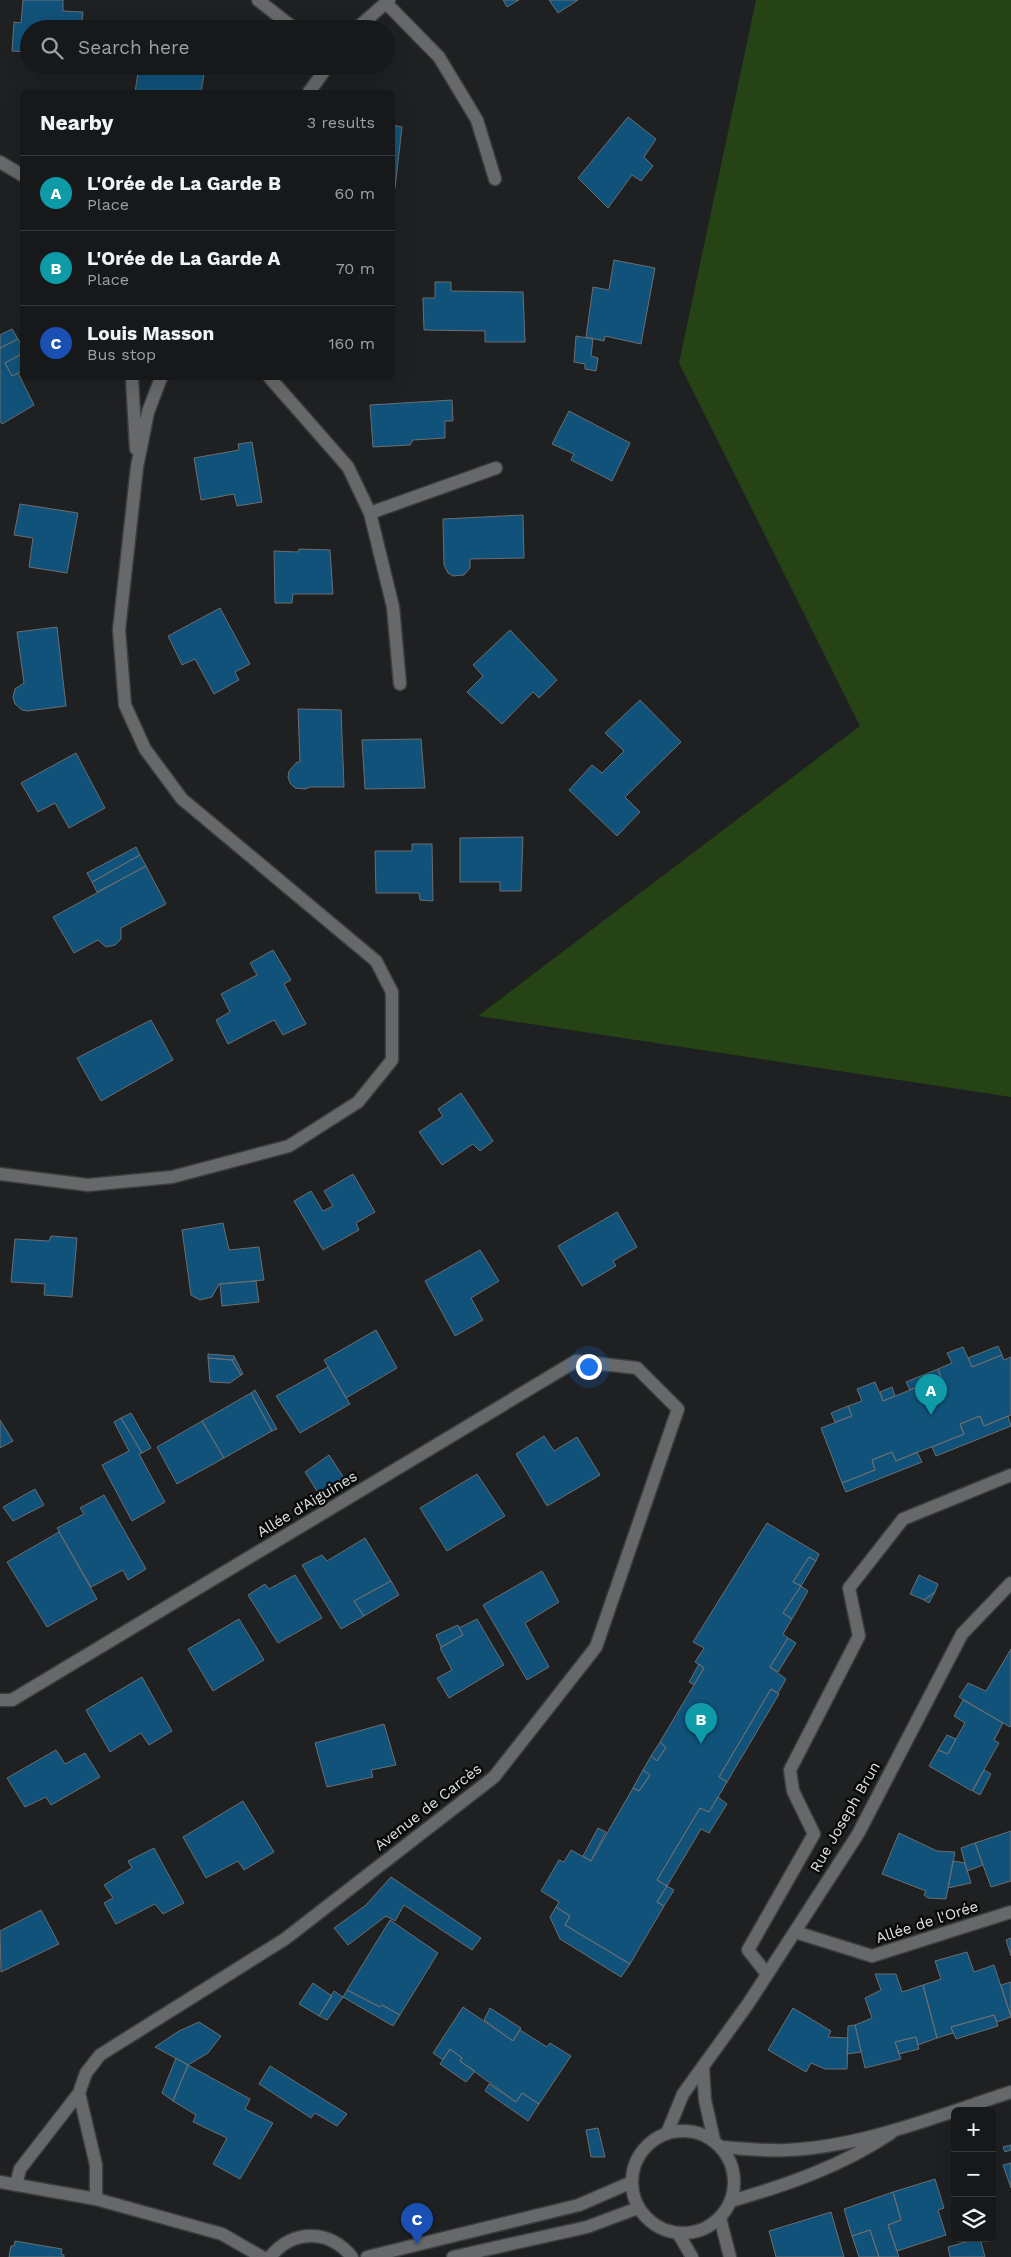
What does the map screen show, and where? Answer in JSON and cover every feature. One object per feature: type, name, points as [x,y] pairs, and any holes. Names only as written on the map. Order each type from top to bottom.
[{"type":"street","points":[[258,0],[284,20]]},
{"type":"street","points":[[366,20],[387,1],[439,56],[477,120],[495,179]]},
{"type":"street","points":[[310,90],[321,75]]},
{"type":"street","points":[[0,162],[20,174]]},
{"type":"street","points":[[132,380],[137,467]]},
{"type":"street","points":[[0,1174],[88,1185],[172,1178],[289,1146],[358,1102],[392,1060],[392,992],[376,961],[182,799],[144,749],[125,705],[119,630],[137,467],[148,412],[160,380]]},
{"type":"street","points":[[269,380],[348,467],[370,513],[393,606],[400,684]]},
{"type":"street","points":[[370,513],[496,468]]},
{"type":"street","name":"Allée d'Aiguines","points":[[0,1700],[12,1700],[576,1361],[637,1368]]},
{"type":"street","name":"Avenue de Carcès","points":[[16,2185],[20,2169],[79,2093],[86,2073],[100,2055],[285,1939],[494,1777],[596,1647],[678,1409],[637,1368]]},
{"type":"street","points":[[767,1974],[748,1950],[814,1834],[793,1791],[790,1770],[859,1636],[849,1588],[903,1519],[1011,1475]]},
{"type":"street","name":"Rue Joseph Brun","points":[[668,2133],[683,2094],[767,1974],[858,1834],[962,1634],[1011,1583]]},
{"type":"street","name":"Allée de l'Orée","points":[[795,1932],[872,1956],[1011,1912]]},
{"type":"street","points":[[703,2068],[705,2100],[718,2144],[731,2161],[735,2172],[734,2195],[720,2218],[709,2226],[694,2232],[678,2233],[662,2229],[649,2220],[638,2208],[633,2195],[634,2166],[641,2151],[653,2140],[668,2133],[683,2130],[699,2133],[718,2144],[771,2150],[804,2149],[899,2128],[1011,2092]]},
{"type":"street","points":[[79,2093],[96,2164],[96,2199]]},
{"type":"street","points":[[731,2201],[770,2190],[824,2170],[857,2155],[899,2128]]},
{"type":"street","points":[[0,2182],[96,2199],[222,2234],[262,2257]]},
{"type":"street","points":[[367,2257],[579,2205],[632,2182]]},
{"type":"street","points":[[453,2257],[586,2226],[638,2208]]},
{"type":"street","points":[[720,2218],[730,2257]]},
{"type":"street","points":[[678,2233],[692,2257]]},
{"type":"street","points":[[270,2257],[289,2240],[303,2236],[319,2236],[333,2240],[352,2257]]},
{"type":"green space","points":[[756,0],[1011,0],[1011,1097],[478,1016],[860,726],[679,363]]},
{"type":"building","points":[[23,0],[63,0],[63,11],[83,12],[82,20],[21,20]]},
{"type":"building","points":[[503,0],[519,0],[507,7]]},
{"type":"building","points":[[549,0],[578,0],[558,13]]},
{"type":"building","points":[[14,22],[20,23],[20,51],[12,51]]},
{"type":"building","points":[[138,75],[204,75],[201,90],[135,90]]},
{"type":"building","points":[[628,117],[656,139],[644,157],[653,166],[641,181],[632,175],[608,208],[578,178]]},
{"type":"building","points":[[395,126],[402,127],[395,188]]},
{"type":"building","points":[[614,260],[655,268],[641,344],[605,336],[604,341],[586,337],[593,287],[609,290]]},
{"type":"building","points":[[435,282],[451,282],[451,291],[523,292],[525,342],[485,342],[485,331],[424,330],[423,298],[435,298]]},
{"type":"building","points":[[12,329],[18,339],[0,348],[0,335]]},
{"type":"building","points":[[576,336],[593,339],[591,356],[598,358],[596,371],[585,369],[585,364],[574,362]]},
{"type":"building","points":[[18,339],[20,342],[20,355],[5,363],[12,376],[18,373],[34,405],[2,424],[0,421],[0,348]]},
{"type":"building","points":[[20,355],[20,372],[12,376],[5,363]]},
{"type":"building","points":[[452,400],[453,421],[445,421],[445,438],[413,440],[410,445],[373,447],[370,405]]},
{"type":"building","points":[[569,411],[630,443],[612,481],[571,460],[574,454],[552,444]]},
{"type":"building","points":[[252,442],[262,502],[237,506],[234,494],[201,500],[194,458],[239,450],[238,444]]},
{"type":"building","points":[[20,504],[78,513],[67,573],[29,567],[33,538],[14,535]]},
{"type":"building","points":[[523,515],[524,558],[470,559],[470,568],[464,575],[453,576],[448,573],[444,565],[443,519]]},
{"type":"building","points":[[299,549],[330,550],[333,594],[293,594],[292,603],[275,603],[274,551],[298,552]]},
{"type":"building","points":[[220,608],[250,664],[235,672],[239,680],[214,694],[195,659],[182,665],[168,636]]},
{"type":"building","points":[[57,627],[66,706],[22,710],[15,704],[13,697],[15,689],[24,683],[17,632]]},
{"type":"building","points":[[510,630],[557,680],[539,698],[533,692],[502,724],[467,692],[483,676],[473,665]]},
{"type":"building","points":[[640,700],[681,742],[625,797],[640,812],[617,836],[569,790],[592,765],[602,773],[624,751],[605,733]]},
{"type":"building","points":[[298,709],[341,710],[344,787],[310,787],[305,789],[295,788],[290,783],[289,771],[297,762],[300,762]]},
{"type":"building","points":[[421,739],[425,788],[365,789],[362,740]]},
{"type":"building","points":[[76,753],[105,808],[69,828],[55,803],[38,812],[21,783]]},
{"type":"building","points":[[523,837],[521,891],[500,891],[500,882],[460,882],[460,838]]},
{"type":"building","points":[[412,844],[432,844],[433,901],[420,900],[419,893],[376,893],[375,851],[412,851]]},
{"type":"building","points":[[136,847],[140,855],[92,882],[87,873]]},
{"type":"building","points":[[140,855],[146,866],[97,892],[92,882]]},
{"type":"building","points":[[146,866],[166,904],[121,928],[121,939],[115,945],[106,947],[98,940],[74,953],[53,917]]},
{"type":"building","points":[[273,950],[291,980],[284,984],[306,1024],[283,1035],[274,1020],[228,1044],[216,1020],[230,1012],[221,994],[257,975],[250,963]]},
{"type":"building","points":[[151,1020],[173,1060],[101,1101],[77,1058]]},
{"type":"building","points":[[461,1093],[493,1141],[480,1151],[473,1144],[442,1165],[419,1132],[443,1116],[438,1109]]},
{"type":"building","points":[[353,1174],[375,1212],[356,1223],[359,1230],[323,1250],[294,1201],[311,1191],[323,1211],[333,1206],[324,1191]]},
{"type":"building","points":[[617,1212],[637,1247],[613,1261],[616,1266],[582,1286],[558,1246]]},
{"type":"building","points":[[223,1223],[229,1250],[259,1247],[264,1280],[219,1284],[212,1297],[200,1300],[191,1295],[182,1230]]},
{"type":"building","points":[[51,1236],[77,1238],[72,1297],[44,1295],[45,1284],[11,1282],[15,1239],[49,1241]]},
{"type":"building","points":[[480,1250],[499,1281],[471,1298],[483,1320],[455,1336],[425,1281]]},
{"type":"building","points":[[256,1281],[259,1302],[222,1306],[220,1284]]},
{"type":"building","points":[[376,1330],[397,1368],[346,1398],[324,1360]]},
{"type":"building","points":[[998,1346],[1002,1355],[972,1367],[968,1358]]},
{"type":"building","points":[[963,1347],[972,1367],[1002,1355],[1004,1360],[1011,1357],[1011,1415],[984,1426],[980,1416],[960,1424],[964,1434],[896,1461],[892,1452],[872,1460],[875,1470],[842,1483],[821,1428],[852,1416],[848,1406],[862,1401],[857,1389],[875,1382],[883,1401],[941,1377],[938,1369],[952,1363],[947,1353]]},
{"type":"building","points":[[208,1354],[234,1356],[235,1358],[232,1360],[208,1358]]},
{"type":"building","points":[[208,1358],[232,1360],[241,1375],[230,1383],[210,1382]]},
{"type":"building","points":[[235,1358],[243,1374],[241,1375],[232,1360]]},
{"type":"building","points":[[328,1367],[350,1404],[300,1433],[276,1396]]},
{"type":"building","points":[[938,1369],[941,1377],[910,1390],[906,1382]]},
{"type":"building","points":[[892,1387],[895,1396],[883,1401],[880,1392]]},
{"type":"building","points":[[255,1390],[277,1429],[272,1431],[251,1393]]},
{"type":"building","points":[[251,1393],[272,1431],[224,1458],[202,1421]]},
{"type":"building","points":[[848,1406],[852,1416],[835,1422],[831,1413]]},
{"type":"building","points":[[131,1413],[151,1448],[142,1453],[121,1418]]},
{"type":"building","points":[[980,1416],[984,1426],[1008,1416],[1011,1426],[936,1456],[932,1447],[964,1434],[960,1424]]},
{"type":"building","points":[[121,1418],[142,1453],[139,1454],[165,1502],[132,1521],[102,1465],[129,1451],[114,1422]]},
{"type":"building","points":[[0,1420],[13,1441],[0,1448]]},
{"type":"building","points":[[202,1421],[224,1458],[177,1484],[157,1447]]},
{"type":"building","points":[[544,1436],[554,1451],[577,1437],[600,1475],[547,1506],[516,1454]]},
{"type":"building","points":[[892,1452],[896,1461],[917,1452],[922,1462],[846,1492],[842,1483],[875,1470],[872,1460]]},
{"type":"building","points":[[329,1455],[344,1478],[319,1494],[305,1472]]},
{"type":"building","points":[[477,1474],[505,1516],[447,1551],[420,1508]]},
{"type":"building","points":[[35,1489],[44,1505],[13,1521],[3,1507]]},
{"type":"building","points":[[104,1495],[146,1569],[128,1580],[123,1570],[91,1587],[57,1528],[84,1514],[80,1508]]},
{"type":"building","points":[[767,1523],[819,1554],[816,1561],[809,1557],[793,1582],[801,1586],[783,1613],[792,1619],[783,1634],[788,1638],[770,1667],[786,1679],[778,1693],[771,1689],[719,1777],[727,1782],[709,1812],[700,1808],[657,1880],[667,1886],[657,1902],[664,1906],[630,1964],[565,1925],[570,1916],[556,1907],[559,1902],[541,1891],[559,1860],[564,1862],[571,1850],[591,1861],[633,1788],[639,1791],[650,1775],[643,1770],[651,1756],[657,1761],[666,1747],[660,1742],[704,1668],[695,1662],[704,1648],[693,1642]]},
{"type":"building","points":[[59,1532],[97,1599],[47,1627],[7,1562]]},
{"type":"building","points":[[365,1538],[391,1581],[354,1601],[364,1616],[341,1629],[302,1565],[322,1555],[327,1561]]},
{"type":"building","points":[[809,1557],[816,1561],[801,1586],[793,1582]]},
{"type":"building","points":[[542,1571],[559,1602],[525,1623],[549,1667],[527,1680],[483,1605]]},
{"type":"building","points":[[295,1575],[322,1618],[278,1643],[248,1595],[265,1584],[269,1589]]},
{"type":"building","points":[[919,1575],[938,1584],[935,1592],[924,1600],[910,1594]]},
{"type":"building","points":[[391,1581],[399,1595],[364,1616],[354,1601]]},
{"type":"building","points":[[801,1586],[808,1591],[792,1619],[783,1613]]},
{"type":"building","points":[[935,1592],[929,1603],[924,1600]]},
{"type":"building","points":[[239,1619],[264,1660],[213,1691],[188,1649]]},
{"type":"building","points":[[477,1619],[504,1665],[449,1698],[437,1678],[452,1670],[440,1648],[463,1635],[459,1628]]},
{"type":"building","points":[[458,1625],[463,1635],[441,1647],[436,1635]]},
{"type":"building","points":[[788,1638],[796,1643],[778,1672],[770,1667]]},
{"type":"building","points":[[1011,1649],[1010,1727],[959,1697],[968,1683],[986,1691]]},
{"type":"building","points":[[699,1664],[704,1668],[694,1685],[689,1682]]},
{"type":"building","points":[[142,1677],[172,1731],[149,1745],[141,1733],[110,1752],[86,1710]]},
{"type":"building","points":[[771,1689],[779,1694],[727,1782],[719,1777]]},
{"type":"building","points":[[963,1700],[1003,1723],[994,1740],[999,1743],[972,1791],[929,1766],[938,1750],[948,1754],[965,1723],[954,1716]]},
{"type":"building","points":[[384,1724],[396,1765],[371,1770],[373,1777],[327,1787],[315,1743]]},
{"type":"building","points":[[947,1735],[956,1739],[948,1754],[938,1750]]},
{"type":"building","points":[[660,1742],[666,1747],[657,1761],[651,1756]]},
{"type":"building","points":[[56,1750],[65,1764],[85,1753],[100,1777],[51,1805],[46,1797],[25,1807],[7,1778]]},
{"type":"building","points":[[643,1770],[650,1775],[639,1791],[633,1788]]},
{"type":"building","points":[[984,1770],[991,1774],[980,1795],[973,1791]]},
{"type":"building","points":[[718,1797],[727,1804],[709,1833],[701,1829],[667,1886],[657,1880],[700,1808],[709,1812]]},
{"type":"building","points":[[243,1801],[274,1852],[244,1870],[238,1861],[206,1878],[183,1837]]},
{"type":"building","points":[[598,1828],[606,1832],[591,1861],[583,1856]]},
{"type":"building","points":[[1011,1831],[1011,1881],[991,1887],[975,1843]]},
{"type":"building","points":[[899,1833],[937,1851],[955,1852],[946,1899],[928,1898],[924,1895],[926,1891],[882,1874]]},
{"type":"building","points":[[975,1843],[983,1865],[967,1871],[961,1848]]},
{"type":"building","points":[[154,1848],[184,1903],[163,1914],[155,1904],[116,1924],[104,1903],[113,1898],[104,1885],[132,1868],[128,1861]]},
{"type":"building","points":[[953,1861],[965,1863],[971,1883],[948,1888]]},
{"type":"building","points":[[391,1877],[481,1938],[472,1950],[404,1905],[395,1921],[386,1916],[348,1945],[334,1928],[366,1905]]},
{"type":"building","points":[[667,1886],[674,1890],[664,1906],[657,1902]]},
{"type":"building","points":[[556,1907],[570,1916],[565,1925],[630,1964],[621,1977],[560,1939],[550,1917]]},
{"type":"building","points":[[41,1910],[59,1944],[1,1972],[0,1931]]},
{"type":"building","points":[[390,1920],[438,1953],[400,2015],[347,1990]]},
{"type":"building","points":[[1011,1938],[1011,1956],[1006,1940]]},
{"type":"building","points":[[967,1952],[974,1972],[994,1965],[1011,2017],[997,2022],[994,2015],[951,2027],[953,2033],[937,2038],[923,1985],[941,1979],[935,1961]]},
{"type":"building","points":[[875,1974],[896,1974],[902,1992],[923,1985],[937,2038],[918,2045],[916,2037],[895,2042],[901,2059],[865,2068],[855,2025],[872,2018],[865,1998],[881,1990]]},
{"type":"building","points":[[1011,1982],[1011,2017],[1001,1985]]},
{"type":"building","points":[[313,1983],[332,1996],[319,2016],[299,2004]]},
{"type":"building","points":[[347,1990],[400,2015],[393,2026],[343,1997]]},
{"type":"building","points":[[334,1991],[343,1997],[327,2020],[319,2016]]},
{"type":"building","points":[[463,2007],[513,2041],[520,2030],[547,2047],[550,2043],[571,2056],[539,2104],[522,2093],[516,2102],[460,2061],[462,2058],[450,2049],[443,2060],[433,2053]]},
{"type":"building","points":[[490,2008],[521,2028],[513,2041],[484,2020]]},
{"type":"building","points":[[793,2008],[831,2031],[828,2037],[848,2038],[847,2069],[825,2069],[811,2063],[806,2072],[768,2050]]},
{"type":"building","points":[[994,2015],[998,2026],[956,2039],[951,2027]]},
{"type":"building","points":[[199,2022],[221,2036],[208,2053],[188,2065],[155,2047],[179,2031]]},
{"type":"building","points":[[855,2025],[861,2052],[847,2054],[848,2026]]},
{"type":"building","points":[[916,2037],[919,2049],[899,2054],[895,2042]]},
{"type":"building","points":[[450,2049],[462,2058],[460,2061],[475,2071],[466,2082],[440,2064]]},
{"type":"building","points":[[176,2058],[188,2065],[173,2101],[162,2093]]},
{"type":"building","points":[[188,2065],[250,2099],[245,2109],[273,2123],[240,2179],[213,2164],[227,2138],[193,2122],[196,2115],[173,2101]]},
{"type":"building","points":[[270,2066],[347,2114],[337,2126],[315,2113],[311,2118],[259,2084]]},
{"type":"building","points":[[489,2084],[516,2102],[522,2093],[539,2104],[528,2121],[485,2091]]},
{"type":"building","points":[[598,2128],[605,2157],[591,2157],[586,2130]]},
{"type":"building","points":[[1011,2145],[1011,2150],[1005,2152],[1003,2147]]},
{"type":"building","points":[[1011,2163],[1011,2188],[1003,2165]]},
{"type":"building","points":[[935,2179],[944,2208],[938,2210],[946,2235],[897,2251],[888,2225],[901,2220],[893,2192]]},
{"type":"building","points":[[893,2192],[901,2220],[888,2225],[899,2257],[879,2257],[870,2230],[852,2236],[844,2209]]},
{"type":"building","points":[[831,2212],[844,2257],[776,2257],[769,2231]]},
{"type":"building","points":[[870,2230],[879,2257],[859,2257],[852,2236]]},
{"type":"building","points":[[15,2241],[62,2249],[61,2254],[64,2257],[9,2257],[11,2246],[14,2246]]},
{"type":"building","points":[[966,2242],[981,2242],[985,2257],[950,2257],[948,2247]]},
{"type":"place","name":"L'Orée de La Garde B","points":[[931,1415]]},
{"type":"place","name":"L'Orée de La Garde A","points":[[701,1744]]},
{"type":"place","name":"Louis Masson","points":[[417,2244]]}]
